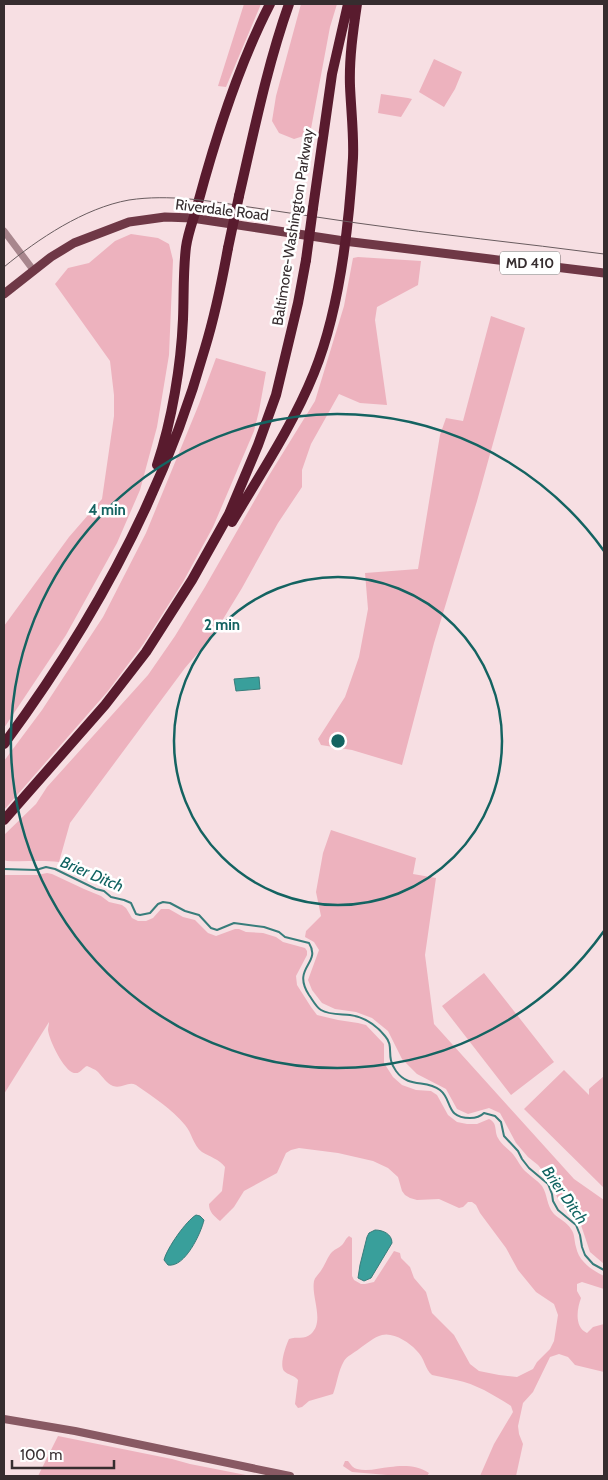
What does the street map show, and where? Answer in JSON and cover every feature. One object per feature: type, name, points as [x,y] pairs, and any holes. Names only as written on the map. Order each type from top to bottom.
[{"type":"highway","points":[[137,525],[160,456],[177,381],[183,319],[186,247],[192,218],[232,93],[270,4]]},
{"type":"highway","points":[[4,744],[55,672],[104,591],[137,525],[177,434],[214,316],[264,88],[289,4]]},
{"type":"highway","name":"Baltimore-Washington Parkway","points":[[4,820],[105,705],[170,617],[229,514],[268,422],[291,333],[306,260],[332,74],[348,4]]},
{"type":"highway","points":[[192,580],[233,520],[284,435],[314,372],[331,321],[349,206],[353,156],[350,60],[357,4]]},
{"type":"main road","name":"Riverdale Road","points":[[4,294],[51,257],[74,243],[116,227],[165,217],[192,218],[344,241],[604,273]]},
{"type":"main road","points":[[4,1419],[75,1431],[290,1476]]},
{"type":"street","points":[[4,231],[34,271]]},
{"type":"shaded area","points":[[244,4],[261,4],[226,87],[218,86]]},
{"type":"shaded area","points":[[301,4],[337,4],[330,27],[310,134],[294,139],[279,133],[272,121],[276,96]]},
{"type":"shaded area","points":[[434,59],[462,72],[455,89],[444,107],[419,92]]},
{"type":"shaded area","points":[[381,94],[412,99],[401,117],[378,113]]},
{"type":"shaded area","points":[[131,234],[158,238],[169,244],[173,260],[169,355],[157,427],[140,490],[117,543],[66,635],[4,728],[4,626],[69,537],[102,499],[114,416],[114,395],[110,361],[55,284],[68,268],[89,263],[115,241]]},
{"type":"shaded area","points":[[353,258],[421,261],[418,285],[377,307],[375,320],[387,405],[360,403],[339,394],[311,444],[302,470],[302,487],[278,523],[242,588],[214,634],[185,668],[70,823],[59,862],[4,860],[4,835],[36,804],[47,787],[148,675],[175,636],[315,401],[344,306]]},
{"type":"shaded area","points":[[491,316],[525,328],[477,501],[434,643],[402,765],[352,750],[321,745],[318,739],[345,697],[359,657],[368,609],[365,573],[418,569],[440,435],[446,418],[463,421]]},
{"type":"shaded area","points":[[216,358],[266,372],[254,431],[213,527],[183,582],[144,643],[108,691],[4,810],[4,761],[42,710],[103,617],[146,533]]},
{"type":"shaded area","points":[[331,830],[416,858],[413,874],[436,878],[425,955],[434,1024],[574,1179],[604,1200],[604,1264],[590,1252],[580,1222],[568,1212],[557,1197],[550,1180],[538,1165],[516,1143],[500,1113],[489,1108],[468,1114],[457,1109],[446,1089],[417,1074],[402,1059],[388,1031],[372,1018],[356,1012],[335,1009],[322,1003],[312,990],[308,980],[319,950],[314,942],[305,937],[306,931],[321,916],[316,892],[323,853]]},
{"type":"shaded area","points":[[47,873],[101,896],[109,902],[122,905],[132,918],[138,921],[146,921],[153,918],[161,909],[169,909],[183,917],[195,920],[208,933],[216,936],[239,929],[246,932],[263,933],[276,937],[283,942],[305,948],[307,955],[296,976],[297,985],[317,1015],[366,1025],[384,1044],[384,1063],[393,1077],[402,1085],[416,1090],[431,1091],[437,1095],[448,1115],[457,1122],[477,1124],[489,1119],[494,1123],[499,1140],[513,1154],[525,1171],[542,1186],[551,1211],[567,1224],[572,1231],[580,1257],[591,1268],[604,1276],[604,1289],[582,1282],[577,1284],[577,1291],[581,1298],[578,1307],[580,1327],[587,1333],[593,1327],[604,1324],[604,1372],[575,1365],[568,1357],[559,1354],[550,1357],[533,1392],[523,1403],[518,1426],[523,1444],[516,1476],[480,1476],[494,1444],[513,1412],[511,1406],[471,1384],[432,1375],[419,1353],[400,1338],[386,1334],[370,1341],[344,1361],[333,1394],[309,1401],[298,1408],[295,1404],[298,1380],[284,1371],[282,1364],[289,1339],[306,1337],[315,1329],[317,1316],[314,1288],[315,1278],[322,1270],[330,1254],[342,1245],[349,1236],[352,1238],[352,1276],[354,1280],[361,1284],[374,1282],[394,1251],[400,1253],[401,1258],[410,1267],[414,1278],[426,1292],[432,1313],[454,1335],[470,1364],[479,1371],[517,1377],[533,1369],[550,1349],[554,1341],[558,1315],[554,1304],[536,1292],[518,1270],[506,1248],[472,1202],[468,1202],[459,1208],[439,1199],[417,1200],[410,1198],[402,1191],[398,1177],[388,1168],[373,1161],[338,1153],[299,1148],[286,1153],[277,1173],[244,1191],[234,1207],[220,1221],[211,1212],[209,1204],[222,1191],[225,1167],[223,1164],[202,1152],[180,1119],[136,1085],[113,1086],[106,1082],[97,1071],[87,1066],[78,1073],[70,1071],[51,1041],[48,1030],[49,1022],[4,1094],[4,875],[37,875]]},
{"type":"shaded area","points":[[484,973],[554,1062],[511,1095],[442,1006]]},
{"type":"shaded area","points":[[564,1070],[589,1095],[589,1089],[604,1076],[604,1188],[524,1109]]},
{"type":"shaded area","points":[[58,1436],[190,1464],[251,1476],[38,1476]]},
{"type":"shaded area","points":[[345,1461],[348,1461],[354,1468],[361,1470],[405,1466],[420,1468],[429,1473],[427,1476],[399,1476],[352,1472],[343,1466]]},
{"type":"water","points":[[259,677],[260,689],[236,691],[234,679]]},
{"type":"water","points":[[196,1215],[204,1220],[196,1241],[186,1256],[174,1264],[168,1265],[164,1260],[169,1249],[182,1229]]},
{"type":"water","points":[[375,1230],[386,1233],[392,1240],[392,1243],[371,1278],[364,1281],[358,1278],[360,1265],[367,1237],[369,1233]]},
{"type":"waterway","name":"Brier Ditch","points":[[4,869],[36,870],[46,867],[55,869],[104,891],[111,897],[131,903],[136,914],[140,915],[150,913],[158,904],[163,902],[170,903],[185,911],[199,915],[211,928],[217,930],[234,923],[264,927],[279,932],[285,937],[309,943],[312,956],[303,978],[304,986],[317,1007],[328,1013],[361,1018],[374,1025],[388,1040],[391,1061],[401,1077],[440,1090],[453,1112],[457,1115],[472,1118],[484,1113],[495,1116],[501,1122],[504,1136],[518,1151],[529,1168],[548,1184],[558,1210],[576,1225],[585,1255],[593,1264],[604,1270]]},
{"type":"tram line","points":[[4,267],[32,246],[79,217],[112,204],[144,198],[204,201],[388,227],[604,254]]}]
